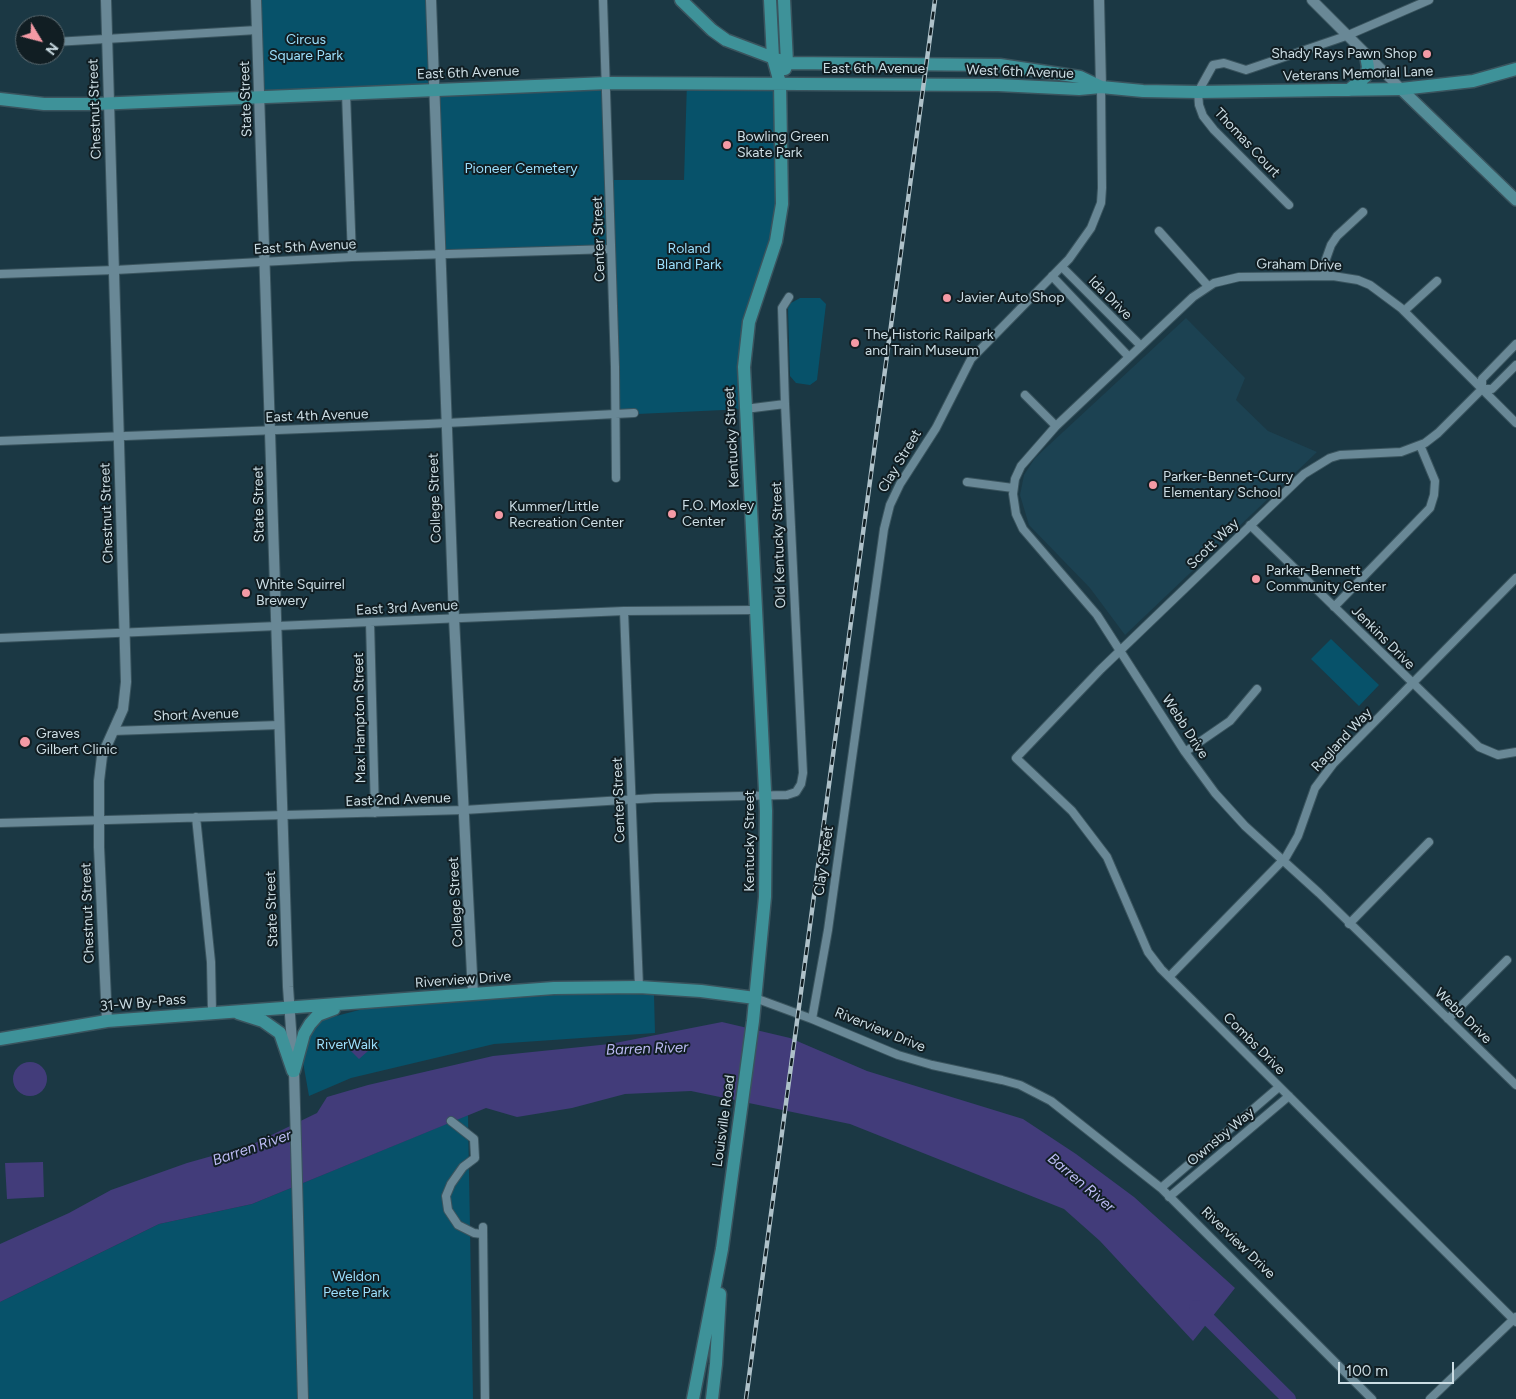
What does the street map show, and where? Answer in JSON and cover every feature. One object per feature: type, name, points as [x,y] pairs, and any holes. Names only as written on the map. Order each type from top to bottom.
[{"type":"main road","points":[[681,0],[712,30],[726,40],[787,64]]},
{"type":"main road","name":"Kentucky Street","points":[[755,998],[765,890],[765,794],[744,367],[748,330],[776,241],[781,209],[783,166],[780,83],[772,58],[770,0]]},
{"type":"main road","points":[[780,83],[787,64],[784,0]]},
{"type":"main road","points":[[1349,90],[1366,76],[1368,67],[1366,56]]},
{"type":"main road","name":"East 6th Avenue","points":[[787,64],[936,66]]},
{"type":"main road","name":"West 6th Avenue","points":[[936,66],[1000,65],[1080,77],[1100,87]]},
{"type":"main road","name":"Veterans Memorial Lane","points":[[1198,92],[1401,89],[1466,82],[1516,69]]},
{"type":"main road","name":"East 6th Avenue","points":[[0,99],[51,104],[109,104],[607,83],[938,85]]},
{"type":"main road","name":"West 6th Avenue","points":[[938,85],[1040,86],[1079,89],[1100,87],[1143,91],[1198,92]]},
{"type":"main road","points":[[1401,89],[1516,200]]},
{"type":"main road","name":"Riverview Drive","points":[[289,1007],[554,988],[639,987],[701,991],[755,998]]},
{"type":"main road","name":"Louisville Road","points":[[693,1399],[722,1249],[755,998]]},
{"type":"main road","points":[[293,1076],[304,1034],[310,1024],[324,1013],[356,1003]]},
{"type":"main road","name":"31-W By-Pass","points":[[0,1039],[107,1021],[289,1007]]},
{"type":"main road","points":[[230,1011],[264,1021],[280,1033],[293,1076]]},
{"type":"main road","name":"Louisville Road","points":[[712,1399],[716,1364],[722,1249]]},
{"type":"street","name":"Chestnut Street","points":[[106,0],[126,696],[123,709],[100,769],[99,820],[107,1021]]},
{"type":"street","name":"State Street","points":[[256,0],[272,430],[279,724],[303,1399]]},
{"type":"street","name":"College Street","points":[[431,0],[454,618],[474,994]]},
{"type":"street","name":"Center Street","points":[[603,0],[607,83],[616,478]]},
{"type":"street","name":"Clay Street","points":[[812,1019],[828,930],[884,529],[890,505],[900,484],[936,428],[971,359],[1062,267],[1085,238],[1101,203],[1103,170],[1099,0]]},
{"type":"street","points":[[1312,0],[1401,89]]},
{"type":"street","points":[[1198,92],[1214,65],[1224,63],[1246,70],[1346,36],[1416,3],[1429,0]]},
{"type":"street","points":[[65,41],[257,30]]},
{"type":"street","name":"Thomas Court","points":[[1198,92],[1200,108],[1210,126],[1289,205]]},
{"type":"street","points":[[346,94],[352,257]]},
{"type":"street","points":[[1324,276],[1327,255],[1334,240],[1364,212]]},
{"type":"street","points":[[1159,231],[1208,286]]},
{"type":"street","name":"East 5th Avenue","points":[[0,274],[115,270],[352,257],[611,249]]},
{"type":"street","name":"Ida Drive","points":[[1062,267],[1141,346]]},
{"type":"street","name":"Ida Drive","points":[[1052,276],[1129,357]]},
{"type":"street","name":"Graham Drive","points":[[1141,346],[1193,297],[1208,286],[1239,277],[1324,276],[1346,278],[1370,285],[1404,311],[1516,423]]},
{"type":"street","points":[[1404,311],[1436,282]]},
{"type":"street","name":"Old Kentucky Street","points":[[789,297],[782,308],[803,765],[802,782],[796,792]]},
{"type":"street","name":"Scott Way","points":[[1482,390],[1482,379],[1516,344]]},
{"type":"street","name":"Webb Drive","points":[[1141,346],[1056,426],[1024,462],[1017,474],[1014,488],[1014,507],[1023,529],[1081,594],[1120,650],[1185,752],[1225,804],[1516,1085]]},
{"type":"street","name":"Scott Way","points":[[1016,758],[1120,650],[1304,474],[1330,458],[1349,454],[1401,452],[1420,445],[1438,433],[1482,390],[1492,390],[1516,365]]},
{"type":"street","points":[[1025,396],[1056,426]]},
{"type":"street","points":[[745,410],[785,404]]},
{"type":"street","name":"East 4th Avenue","points":[[0,440],[446,423],[634,413]]},
{"type":"street","points":[[1334,608],[1430,508],[1434,495],[1435,481],[1420,445]]},
{"type":"street","points":[[967,482],[1014,488]]},
{"type":"street","name":"Jenkins Drive","points":[[1250,525],[1412,685],[1479,747],[1498,755],[1516,752]]},
{"type":"street","name":"Ragland Way","points":[[1169,977],[1283,860],[1298,836],[1311,798],[1321,779],[1333,764],[1516,578]]},
{"type":"street","name":"East 3rd Avenue","points":[[0,638],[624,611],[756,610]]},
{"type":"street","name":"Center Street","points":[[624,611],[639,987]]},
{"type":"street","name":"Max Hampton Street","points":[[370,622],[375,813]]},
{"type":"street","points":[[1185,752],[1230,721],[1257,689]]},
{"type":"street","name":"Short Avenue","points":[[113,731],[279,724]]},
{"type":"street","name":"Combs Drive","points":[[1016,758],[1072,811],[1107,857],[1148,952],[1169,977],[1515,1319]]},
{"type":"street","name":"East 2nd Avenue","points":[[0,823],[464,810],[631,800],[790,794],[796,792]]},
{"type":"street","points":[[196,817],[211,962],[212,1012]]},
{"type":"street","points":[[1350,924],[1429,842]]},
{"type":"street","points":[[1448,1019],[1507,960]]},
{"type":"street","name":"Riverview Drive","points":[[755,998],[914,1060],[1002,1080],[1036,1092],[1066,1112],[1161,1188],[1372,1399]]},
{"type":"street","name":"Ownsby Way","points":[[1161,1188],[1279,1087]]},
{"type":"street","name":"Ownsby Way","points":[[1169,1197],[1289,1096]]},
{"type":"street","points":[[451,1121],[474,1139],[475,1158],[463,1167],[451,1184],[446,1196],[448,1210],[458,1225],[474,1233],[482,1231],[485,1399]]},
{"type":"street","points":[[1430,1399],[1515,1319]]},
{"type":"shaded area","name":"Parker-Bennet-Curry Elementary School","points":[[1186,318],[1245,378],[1236,400],[1268,431],[1317,452],[1125,635],[1090,588],[1029,525],[1020,495],[1024,475],[1035,458]]},
{"type":"green space","points":[[256,0],[431,0],[435,89],[608,83],[610,180],[684,180],[687,82],[780,83],[781,209],[754,307],[745,409],[616,415],[611,249],[440,254],[434,90],[259,97]]},
{"type":"green space","points":[[800,298],[820,298],[826,304],[817,380],[810,385],[796,383],[790,376],[788,308],[791,303]]},
{"type":"green space","points":[[1331,639],[1379,685],[1359,706],[1311,659]]},
{"type":"green space","name":"RiverWalk","points":[[555,995],[654,995],[655,1033],[494,1044],[351,1078],[309,1096],[303,1062],[307,1036],[317,1021],[363,1009]]},
{"type":"green space","name":"Weldon Peete Park","points":[[468,1115],[473,1399],[0,1399],[0,1302],[159,1224],[252,1204]]},
{"type":"water","points":[[722,1022],[790,1038],[867,1071],[1023,1119],[1076,1154],[1134,1197],[1235,1288],[1193,1341],[1100,1241],[1064,1209],[850,1124],[691,1091],[625,1094],[572,1108],[517,1117],[486,1108],[252,1204],[159,1224],[0,1302],[0,1244],[69,1213],[111,1190],[187,1163],[251,1145],[317,1113],[327,1097],[368,1085],[493,1056],[610,1044]]},
{"type":"water","points":[[357,1039],[368,1051],[359,1059],[348,1048]]},
{"type":"water","points":[[30,1062],[37,1063],[42,1067],[46,1072],[46,1086],[42,1091],[37,1095],[30,1096],[23,1095],[18,1091],[14,1086],[13,1079],[14,1072],[18,1067],[23,1063]]},
{"type":"water","points":[[43,1162],[44,1197],[7,1199],[5,1163]]},
{"type":"waterway","name":"Barren River","points":[[1196,1307],[1289,1399]]},
{"type":"railway","points":[[746,1399],[935,0]]},
{"type":"place","name":"Shady Rays Pawn Shop","points":[[1427,54]]},
{"type":"place","name":"Bowling Green Skate Park","points":[[727,145]]},
{"type":"place","name":"Javier Auto Shop","points":[[947,298]]},
{"type":"place","name":"The Historic Railpark and Train Museum","points":[[855,343]]},
{"type":"place","name":"Parker-Bennet-Curry Elementary School","points":[[1153,485]]},
{"type":"place","name":"F.O. Moxley Center","points":[[672,514]]},
{"type":"place","name":"Kummer/Little Recreation Center","points":[[499,515]]},
{"type":"place","name":"Parker-Bennett Community Center","points":[[1256,579]]},
{"type":"place","name":"White Squirrel Brewery","points":[[246,593]]},
{"type":"place","name":"Graves Gilbert Clinic","points":[[25,742]]},
{"type":"park label","name":"Circus Square Park","points":[[306,48]]},
{"type":"park label","name":"Pioneer Cemetery","points":[[521,169]]},
{"type":"park label","name":"Roland Bland Park","points":[[689,258]]}]
